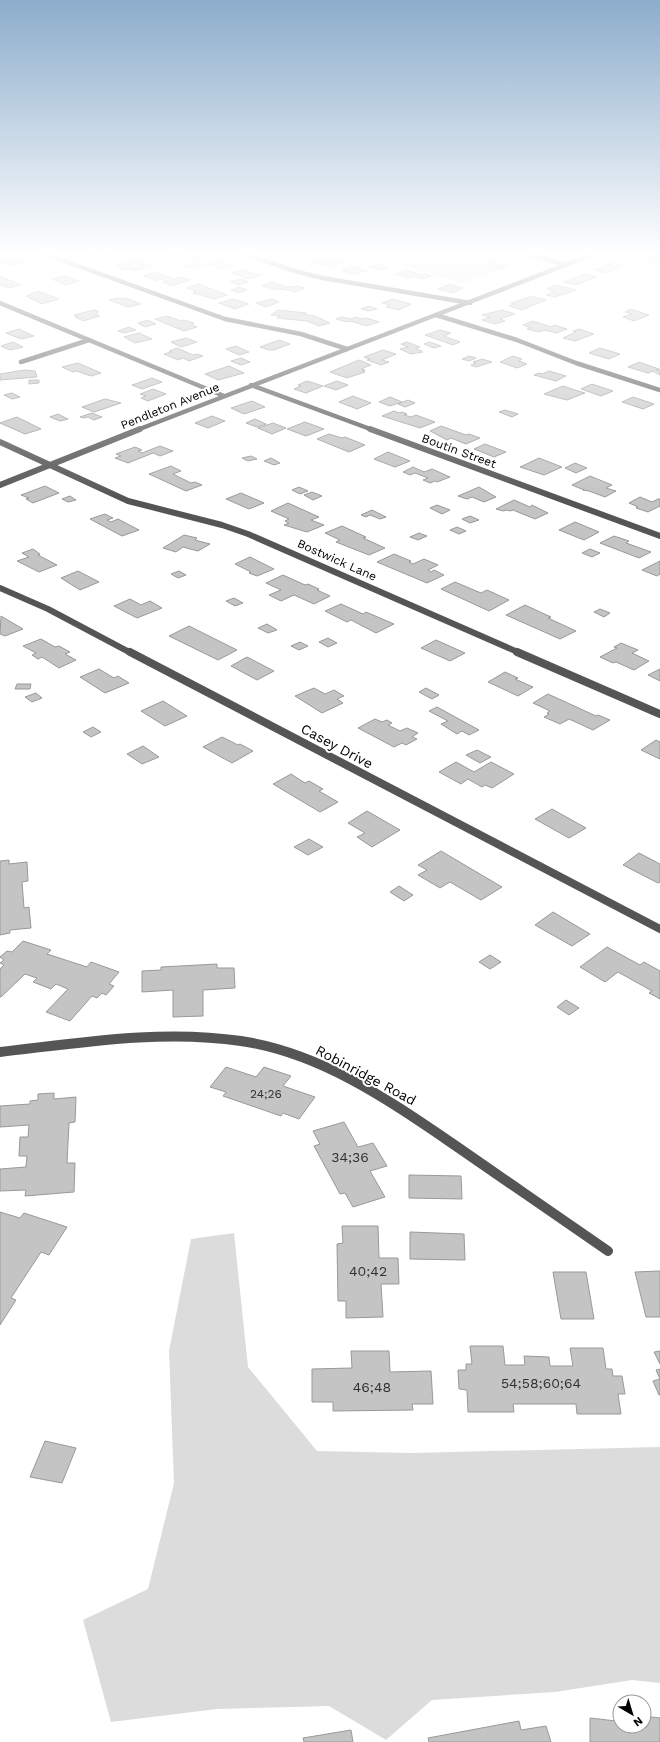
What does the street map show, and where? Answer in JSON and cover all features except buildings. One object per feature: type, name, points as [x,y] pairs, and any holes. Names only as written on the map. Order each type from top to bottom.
[{"type":"street","points":[[78,335],[224,396]]},
{"type":"street","points":[[305,335],[347,349]]},
{"type":"street","name":"Pendleton Avenue","points":[[0,484],[250,385],[383,335]]},
{"type":"street","points":[[502,335],[576,364],[660,390]]},
{"type":"street","points":[[21,362],[89,340]]},
{"type":"street","name":"Boutin Street","points":[[250,385],[660,536]]},
{"type":"street","name":"Bostwick Lane","points":[[0,442],[128,501],[222,525],[248,534],[660,714]]},
{"type":"street","name":"Casey Drive","points":[[0,588],[48,609],[660,929]]},
{"type":"street","name":"Robinridge Road","points":[[0,1052],[99,1042],[168,1038],[217,1038],[241,1041],[281,1050],[327,1067],[408,1114],[608,1251]]},
{"type":"shaded area","points":[[234,1233],[248,1367],[317,1451],[411,1453],[660,1447],[660,1683],[632,1680],[555,1692],[432,1700],[386,1740],[329,1706],[217,1709],[111,1722],[83,1620],[148,1589],[174,1483],[169,1351],[191,1239]]}]
